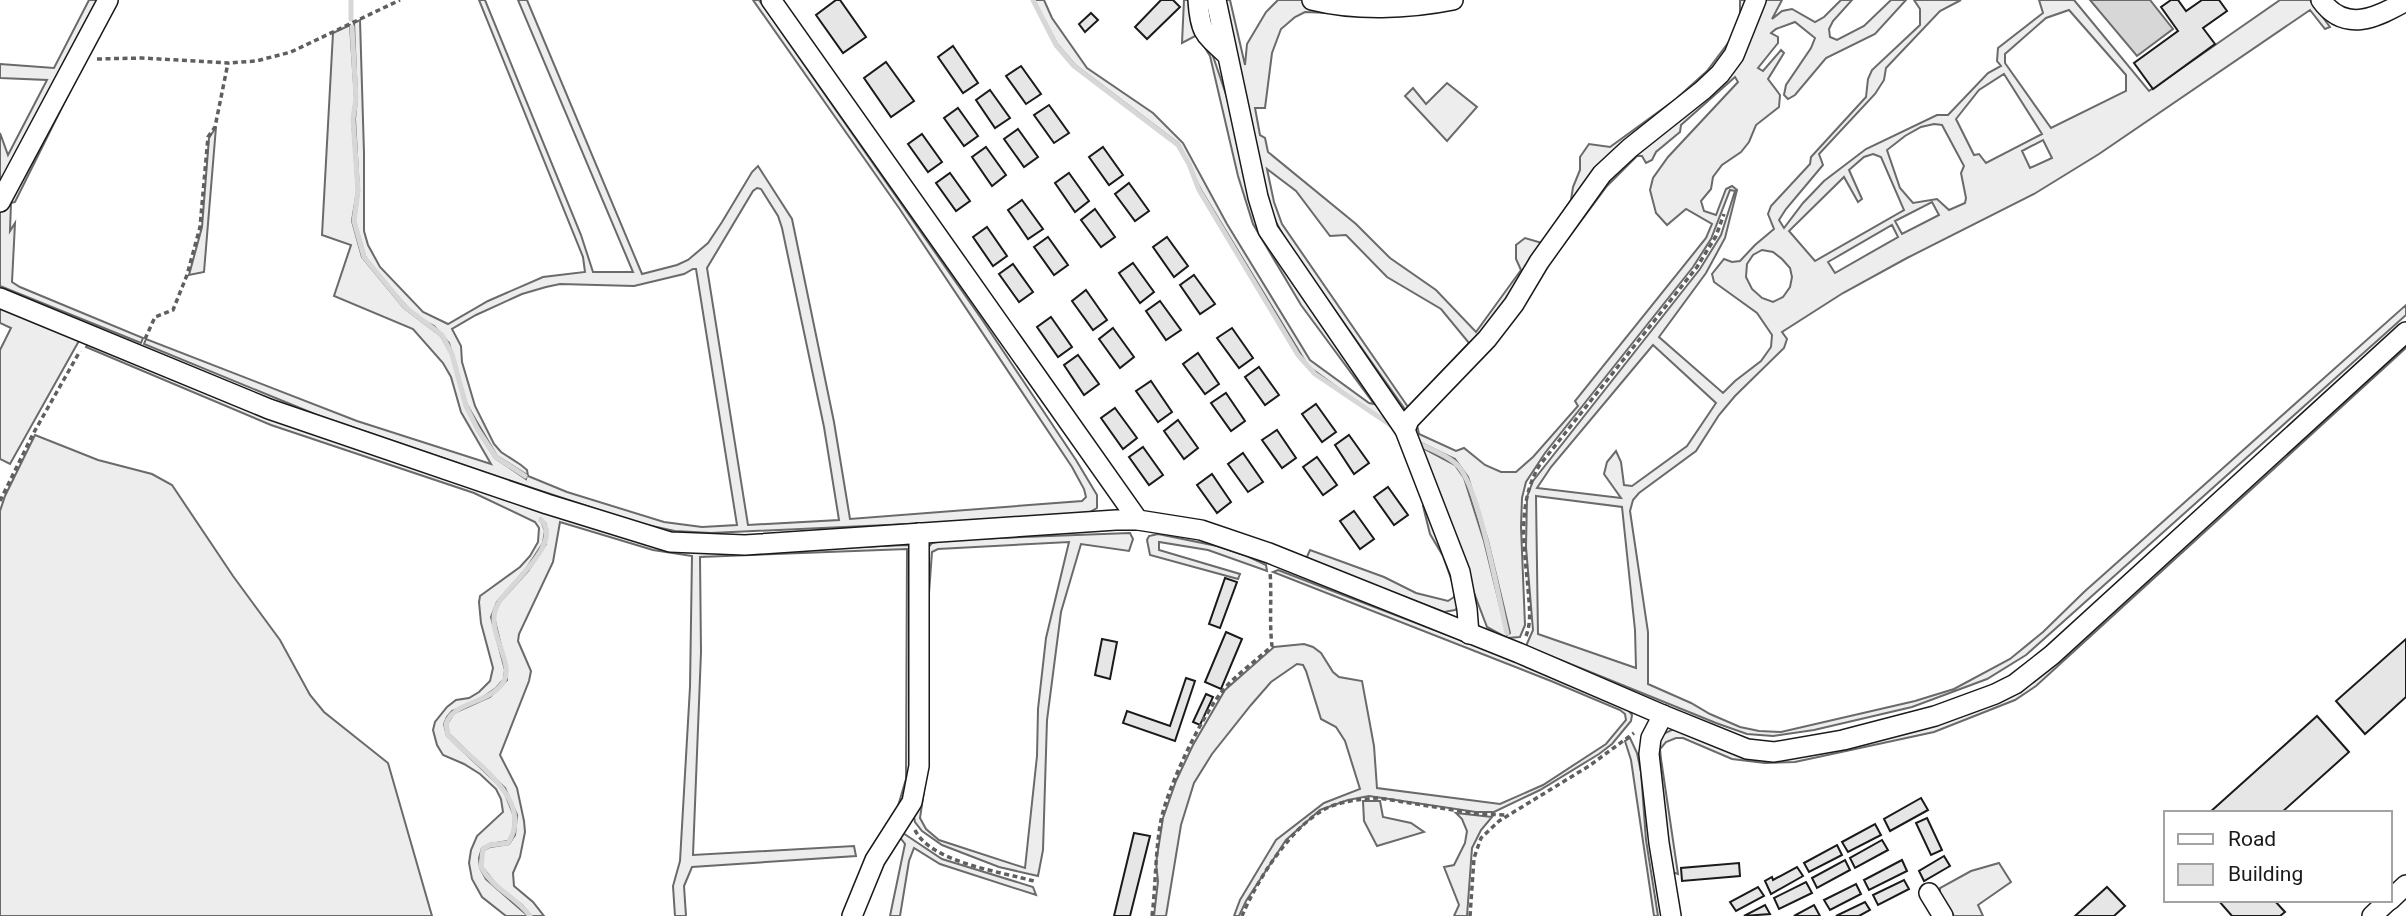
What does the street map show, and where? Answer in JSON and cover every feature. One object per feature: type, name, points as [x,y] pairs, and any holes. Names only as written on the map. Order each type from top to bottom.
[{"type":"street","points":[[0,202],[108,0]]},
{"type":"street","points":[[771,0],[1138,520]]},
{"type":"street","points":[[1198,0],[1200,26],[1210,40],[1226,54]]},
{"type":"street","points":[[1216,0],[1258,197],[1268,230],[1405,430],[1460,572],[1469,634]]},
{"type":"street","points":[[1312,0],[1361,7],[1430,4],[1453,0]]},
{"type":"street","points":[[1405,430],[1409,420],[1487,339],[1514,304],[1539,262],[1602,174],[1703,90],[1728,64],[1756,0]]},
{"type":"street","points":[[2321,0],[2333,12],[2357,20],[2374,18],[2406,1]]},
{"type":"street","points":[[0,298],[269,409],[547,504],[670,542],[745,545],[1085,521],[1138,520],[1201,530],[1269,553],[1519,653],[1746,749],[1774,752],[1890,729],[1973,704],[2015,684],[2052,655],[2406,332]]},
{"type":"street","points":[[852,916],[875,860],[912,802],[919,766],[919,533]]},
{"type":"street","points":[[1662,715],[1651,738],[1649,754],[1658,843],[1671,916]]},
{"type":"street","points":[[2392,898],[2406,885]]},
{"type":"street","points":[[1929,893],[1943,916]]},
{"type":"street","points":[[2372,916],[2388,902]]},
{"type":"path","points":[[76,60],[142,58],[228,63],[256,61],[291,52],[400,0]]},
{"type":"path","points":[[138,354],[155,317],[173,310],[187,275],[200,227],[208,137],[215,127],[228,63]]},
{"type":"path","points":[[1519,653],[1530,628],[1524,547],[1525,499],[1529,483],[1539,466],[1697,267],[1716,236],[1724,214]]},
{"type":"path","points":[[0,501],[33,434],[90,334]]},
{"type":"path","points":[[1152,916],[1157,881],[1154,863],[1160,829],[1174,780],[1224,689],[1272,646],[1269,626],[1272,599],[1269,553]]},
{"type":"path","points":[[1470,916],[1474,858],[1481,838],[1508,815],[1589,765],[1662,715]]},
{"type":"path","points":[[1242,916],[1250,898],[1288,840],[1326,809],[1363,799],[1379,798],[1478,814],[1508,815]]},
{"type":"path","points":[[906,813],[918,837],[942,856],[1034,881]]},
{"type":"shaded area","points":[[89,0],[97,0],[0,183],[0,133],[8,155],[47,80],[0,78],[0,64],[54,68]]},
{"type":"shaded area","points":[[479,0],[485,0],[581,235],[593,272],[633,272],[518,0],[527,0],[642,274],[688,260],[708,243],[758,166],[792,219],[834,422],[850,519],[1082,501],[1086,497],[1072,467],[899,208],[753,0],[759,0],[983,321],[1076,460],[1097,495],[1097,508],[1073,516],[1019,519],[711,533],[675,531],[642,524],[317,415],[144,344],[146,339],[357,421],[491,464],[461,412],[451,377],[443,363],[413,329],[334,296],[351,245],[322,235],[333,33],[350,25],[357,191],[352,221],[362,257],[404,308],[441,336],[451,354],[465,406],[477,430],[495,458],[526,479],[527,475],[497,456],[467,405],[449,343],[434,326],[420,319],[406,306],[365,256],[355,221],[359,191],[354,23],[360,20],[364,231],[380,267],[423,312],[448,324],[488,301],[543,277],[585,272],[583,257]],"holes":[[[757,188],[761,189],[778,216],[782,228],[824,427],[839,520],[748,525],[707,268]],[[696,269],[737,525],[702,527],[664,522],[567,492],[528,476],[527,470],[501,452],[494,444],[475,406],[462,362],[461,346],[452,329],[522,294],[546,287],[560,284],[634,286],[684,274]]]},
{"type":"shaded area","points":[[1034,0],[1044,0],[1052,18],[1087,68],[1153,113],[1183,143],[1227,224],[1310,360],[1374,404],[1301,305],[1253,224],[1238,176],[1210,56],[1197,35],[1182,43],[1184,0],[1194,0],[1239,133],[1253,206],[1402,431],[1308,366],[1201,190],[1179,144],[1075,65],[1057,44]]},
{"type":"shaded area","points":[[1222,0],[1230,0],[1245,65],[1247,44],[1266,12],[1278,0],[1305,0],[1379,15],[1305,12],[1281,29],[1272,53],[1265,108],[1255,108],[1260,135],[1265,138],[1268,152],[1356,224],[1390,258],[1436,290],[1476,332],[1521,270],[1516,259],[1516,245],[1525,238],[1542,243],[1571,200],[1580,170],[1580,157],[1589,144],[1610,147],[1676,99],[1707,71],[1734,35],[1740,16],[1740,0],[1752,0],[1726,62],[1628,145],[1513,299],[1409,415],[1286,241],[1269,204]],"holes":[[[1267,169],[1296,191],[1330,236],[1346,235],[1387,277],[1441,309],[1469,343],[1408,407],[1282,224]]]},
{"type":"shaded area","points":[[1760,0],[1782,0],[1772,19],[1782,11],[1792,9],[1815,22],[1841,0],[1852,0],[1829,29],[1830,37],[1837,40],[1864,26],[1891,0],[1906,0],[1875,34],[1826,58],[1795,95],[1788,99],[1784,95],[1786,85],[1815,38],[1795,22],[1771,33],[1778,37],[1778,43],[1758,68],[1763,71],[1781,50],[1784,53],[1768,79],[1780,95],[1779,107],[1756,125],[1749,142],[1741,152],[1722,165],[1713,177],[1711,189],[1701,201],[1704,211],[1716,215],[1726,189],[1732,186],[1737,190],[1725,238],[1706,273],[1659,337],[1723,393],[1761,361],[1771,347],[1772,335],[1757,313],[1714,282],[1712,274],[1724,259],[1740,261],[1774,229],[1768,214],[1771,206],[1866,97],[1872,70],[1920,25],[1920,9],[1914,0],[1961,0],[1940,11],[1886,68],[1884,80],[1875,94],[1819,154],[1823,165],[1779,220],[1784,228],[1824,181],[1866,149],[1937,115],[1948,115],[1988,73],[2001,66],[1997,61],[1998,48],[2043,13],[2039,0],[2074,0],[2149,91],[2280,0],[2310,0],[2330,27],[2325,29],[2310,10],[2099,154],[2034,194],[1843,293],[1782,332],[1787,339],[1784,348],[1735,396],[1696,451],[1633,500],[1630,511],[1648,632],[1648,684],[1740,727],[1781,732],[1915,701],[1954,689],[2010,659],[2406,305],[2406,315],[2026,655],[1987,679],[1912,707],[1814,730],[1773,736],[1747,734],[1716,723],[1526,646],[1533,630],[1526,547],[1527,497],[1533,481],[1700,269],[1721,235],[1735,191],[1730,190],[1711,239],[1693,267],[1545,453],[1526,482],[1522,498],[1521,527],[1525,625],[1520,637],[1507,638],[1487,627],[1411,427],[1412,422],[1490,342],[1605,177],[1632,152],[1706,94],[1738,57]],"holes":[[[2069,10],[2126,75],[2126,91],[2051,128],[2005,63],[2005,54],[2046,18]],[[2004,74],[2042,134],[1986,163],[1979,154],[1974,155],[1956,119],[1979,90]],[[1735,77],[1738,82],[1668,157],[1653,178],[1650,190],[1656,213],[1667,225],[1686,209],[1712,224],[1706,238],[1575,401],[1578,406],[1533,457],[1516,472],[1501,472],[1485,465],[1464,448],[1456,451],[1419,434],[1417,425],[1420,420],[1482,357],[1519,311],[1549,264],[1607,186],[1637,156],[1642,156],[1646,163],[1652,160],[1656,152],[1680,132],[1681,125]],[[1942,125],[1964,166],[1961,173],[1965,203],[1949,210],[1937,199],[1913,203],[1900,188],[1887,150],[1921,127]],[[2043,140],[2052,158],[2030,168],[2022,151]],[[1873,154],[1881,157],[1904,210],[1815,261],[1789,231],[1844,177],[1858,202],[1862,199],[1849,170],[1864,157]],[[1932,202],[1939,215],[1902,234],[1895,221]],[[1892,225],[1898,237],[1835,273],[1828,262]],[[1762,250],[1773,252],[1782,259],[1790,268],[1792,277],[1790,287],[1783,297],[1773,302],[1762,298],[1752,289],[1746,277],[1747,264],[1753,255]],[[1653,345],[1716,403],[1687,446],[1632,486],[1624,485],[1621,462],[1616,451],[1607,462],[1604,474],[1621,498],[1537,488],[1551,467]],[[1419,442],[1455,459],[1468,477],[1488,541],[1510,633],[1507,635],[1484,541],[1464,478],[1455,465],[1421,447]],[[1536,496],[1622,507],[1635,630],[1636,668],[1538,634]]]},
{"type":"shaded area","points":[[2090,0],[2150,0],[2173,29],[2137,56]]},
{"type":"shaded area","points":[[85,61],[15,202],[11,203],[10,231],[15,223],[12,282],[143,338],[141,343],[0,286],[0,210]]},
{"type":"shaded area","points":[[1447,83],[1477,107],[1447,141],[1405,96],[1413,88],[1426,104]]},
{"type":"shaded area","points":[[216,127],[204,272],[189,275],[202,227],[209,138]]},
{"type":"shaded area","points":[[0,308],[80,339],[10,464],[0,459],[0,350],[11,328],[0,323]]},
{"type":"shaded area","points":[[2406,339],[2406,348],[2036,686],[2015,700],[1934,732],[1795,762],[1765,763],[1732,759],[1683,738],[1666,742],[1660,749],[1678,874],[1672,872],[1655,745],[1663,734],[1676,728],[1732,751],[1978,708]]},
{"type":"shaded area","points":[[89,342],[662,548],[699,553],[908,545],[911,548],[908,792],[898,806],[906,779],[907,549],[700,557],[701,652],[693,855],[854,846],[856,856],[692,867],[684,886],[686,916],[675,916],[673,886],[680,861],[690,687],[692,556],[653,550],[560,522],[553,562],[519,634],[518,641],[531,671],[500,755],[517,788],[524,821],[525,832],[520,857],[513,873],[514,886],[533,902],[544,916],[531,916],[522,905],[499,888],[482,867],[484,850],[509,844],[515,835],[517,815],[505,788],[449,734],[447,724],[454,713],[490,697],[507,680],[507,670],[494,617],[499,603],[528,571],[546,544],[546,524],[540,518],[545,531],[543,543],[526,569],[497,602],[491,617],[505,670],[504,679],[476,702],[452,711],[444,724],[447,736],[503,789],[514,816],[513,834],[508,841],[482,848],[479,858],[480,868],[486,879],[528,916],[506,916],[482,897],[472,879],[469,863],[477,836],[503,812],[501,799],[496,789],[480,774],[443,755],[433,730],[435,722],[447,707],[456,700],[469,698],[479,692],[490,681],[493,668],[481,623],[480,596],[520,567],[530,556],[538,542],[539,528],[535,522],[474,493],[271,425],[86,347]]},
{"type":"shaded area","points":[[35,435],[98,460],[152,474],[172,485],[280,640],[310,695],[324,712],[388,763],[432,916],[0,916],[0,511]]},
{"type":"shaded area","points":[[1430,504],[1459,579],[1461,605],[1455,610],[1444,612],[1306,559],[1310,550],[1384,577],[1416,593],[1448,601],[1454,597],[1455,590],[1443,556],[1430,534],[1423,506]]},
{"type":"shaded area","points":[[1130,533],[1133,539],[1129,551],[1081,544],[1061,612],[1047,720],[1043,850],[1038,876],[999,867],[942,845],[922,831],[915,822],[913,812],[926,550],[932,543],[947,540]],"holes":[[[1069,542],[1046,638],[1038,709],[1037,756],[1025,868],[939,840],[926,829],[920,818],[927,770],[928,607],[932,552],[938,549]]]},
{"type":"shaded area","points":[[1158,534],[1217,546],[1247,556],[1266,565],[1267,571],[1208,550],[1159,542],[1159,550],[1240,574],[1238,579],[1150,555],[1147,540],[1149,536]]},
{"type":"shaded area","points":[[1278,570],[1614,702],[1628,710],[1632,715],[1631,721],[1612,744],[1599,754],[1540,790],[1494,812],[1476,812],[1369,796],[1320,810],[1286,840],[1239,916],[1234,916],[1240,900],[1276,840],[1324,803],[1360,789],[1345,741],[1336,727],[1321,719],[1306,671],[1303,665],[1297,664],[1271,682],[1251,705],[1212,754],[1194,783],[1181,825],[1166,916],[1154,916],[1158,881],[1156,863],[1163,818],[1176,781],[1225,690],[1274,647],[1304,644],[1313,647],[1321,653],[1339,677],[1362,681],[1374,746],[1377,788],[1500,804],[1543,785],[1606,744],[1626,720],[1625,714],[1620,710],[1273,572]]},
{"type":"shaded area","points":[[1630,738],[1641,772],[1646,840],[1658,916],[1654,916],[1631,760],[1625,741]]},
{"type":"shaded area","points":[[1363,801],[1380,801],[1383,817],[1411,823],[1424,832],[1377,846],[1364,821]]},
{"type":"shaded area","points":[[1456,813],[1492,817],[1481,830],[1472,848],[1467,916],[1454,916],[1459,905],[1444,867],[1454,865],[1465,843],[1467,831]]},
{"type":"shaded area","points":[[903,833],[942,859],[1033,887],[1036,895],[940,864],[914,848],[909,861],[900,916],[890,916],[905,844],[898,835]]},
{"type":"shaded area","points":[[1999,863],[2011,882],[1978,905],[1983,916],[1954,916],[1940,895],[1940,888],[1971,871]]},
{"type":"building","points":[[836,0],[840,0],[866,37],[843,53],[816,15]]},
{"type":"building","points":[[1161,0],[1173,0],[1180,7],[1147,39],[1135,27]]},
{"type":"building","points":[[2171,0],[2178,0],[2186,11],[2202,0],[2219,0],[2227,11],[2203,28],[2215,44],[2153,89],[2134,63],[2178,31],[2161,7]]},
{"type":"building","points":[[1091,13],[1098,20],[1085,32],[1079,24]]},
{"type":"building","points":[[953,46],[978,83],[963,93],[938,57]]},
{"type":"building","points":[[886,62],[914,101],[891,117],[864,78]]},
{"type":"building","points":[[1021,66],[1041,94],[1026,104],[1006,76]]},
{"type":"building","points":[[990,90],[1010,118],[995,128],[976,100]]},
{"type":"building","points":[[1049,105],[1069,133],[1054,143],[1034,115]]},
{"type":"building","points":[[958,108],[978,136],[964,146],[944,118]]},
{"type":"building","points":[[1018,129],[1038,157],[1024,167],[1004,139]]},
{"type":"building","points":[[922,134],[942,162],[928,172],[908,144]]},
{"type":"building","points":[[986,147],[1006,175],[992,186],[972,157]]},
{"type":"building","points":[[1103,147],[1123,175],[1109,185],[1089,157]]},
{"type":"building","points":[[950,173],[970,201],[956,211],[936,183]]},
{"type":"building","points":[[1069,173],[1089,201],[1075,212],[1055,183]]},
{"type":"building","points":[[1129,183],[1149,211],[1135,221],[1115,194]]},
{"type":"building","points":[[1022,200],[1043,229],[1028,239],[1008,210]]},
{"type":"building","points":[[1095,209],[1115,237],[1101,247],[1081,220]]},
{"type":"building","points":[[987,227],[1007,256],[993,266],[973,237]]},
{"type":"building","points":[[1048,237],[1068,265],[1054,275],[1034,247]]},
{"type":"building","points":[[1167,237],[1188,266],[1174,277],[1153,247]]},
{"type":"building","points":[[1133,263],[1154,292],[1140,303],[1119,273]]},
{"type":"building","points":[[1013,264],[1033,292],[1019,302],[999,274]]},
{"type":"building","points":[[1194,275],[1215,304],[1200,314],[1180,285]]},
{"type":"building","points":[[1086,290],[1107,320],[1093,330],[1072,301]]},
{"type":"building","points":[[1160,301],[1181,330],[1166,340],[1146,311]]},
{"type":"building","points":[[1051,317],[1072,347],[1058,357],[1037,327]]},
{"type":"building","points":[[1113,328],[1134,357],[1120,368],[1099,339]]},
{"type":"building","points":[[1232,328],[1253,358],[1239,368],[1217,338]]},
{"type":"building","points":[[1198,353],[1219,384],[1205,394],[1183,364]]},
{"type":"building","points":[[1078,355],[1099,384],[1084,395],[1064,365]]},
{"type":"building","points":[[1259,367],[1279,395],[1265,405],[1245,377]]},
{"type":"building","points":[[1151,381],[1172,412],[1158,422],[1136,391]]},
{"type":"building","points":[[1226,393],[1245,421],[1231,431],[1211,403]]},
{"type":"building","points":[[1316,404],[1336,432],[1322,442],[1302,414]]},
{"type":"building","points":[[1115,408],[1137,438],[1123,449],[1101,418]]},
{"type":"building","points":[[1178,420],[1198,448],[1184,459],[1164,431]]},
{"type":"building","points":[[1277,430],[1296,458],[1282,468],[1262,440]]},
{"type":"building","points":[[1349,435],[1369,463],[1354,474],[1335,445]]},
{"type":"building","points":[[1143,447],[1163,475],[1149,485],[1129,457]]},
{"type":"building","points":[[1243,453],[1263,482],[1248,492],[1228,464]]},
{"type":"building","points":[[1317,457],[1337,485],[1323,495],[1303,467]]},
{"type":"building","points":[[1212,474],[1231,502],[1217,513],[1197,485]]},
{"type":"building","points":[[1388,487],[1408,515],[1394,525],[1374,497]]},
{"type":"building","points":[[1354,511],[1374,539],[1360,549],[1340,521]]},
{"type":"building","points":[[1225,578],[1237,582],[1220,628],[1209,624]]},
{"type":"building","points":[[1226,632],[1242,639],[1221,689],[1205,682]]},
{"type":"building","points":[[1102,639],[1117,642],[1110,679],[1095,675]]},
{"type":"building","points":[[2406,639],[2406,697],[2365,734],[2336,701]]},
{"type":"building","points":[[1186,678],[1195,681],[1175,741],[1123,723],[1127,711],[1170,726]]},
{"type":"building","points":[[1206,694],[1213,697],[1200,725],[1193,722]]},
{"type":"building","points":[[2317,716],[2349,752],[2283,811],[2211,811]]},
{"type":"building","points":[[1921,798],[1928,810],[1890,831],[1884,819]]},
{"type":"building","points":[[1927,818],[1942,850],[1931,855],[1916,823]]},
{"type":"building","points":[[1875,824],[1881,835],[1848,852],[1842,842]]},
{"type":"building","points":[[1134,833],[1150,836],[1130,916],[1114,916]]},
{"type":"building","points":[[1882,840],[1888,850],[1855,868],[1850,858]]},
{"type":"building","points":[[1837,845],[1842,855],[1809,872],[1804,863]]},
{"type":"building","points":[[1944,856],[1950,866],[1924,881],[1919,871]]},
{"type":"building","points":[[1845,860],[1850,870],[1817,888],[1812,878]]},
{"type":"building","points":[[1902,860],[1907,871],[1869,890],[1864,880]]},
{"type":"building","points":[[1739,863],[1740,876],[1682,881],[1681,868]]},
{"type":"building","points":[[1797,867],[1803,876],[1771,894],[1765,881],[1772,877],[1773,880]]},
{"type":"building","points":[[1904,880],[1909,889],[1878,905],[1873,895]]},
{"type":"building","points":[[1806,882],[1812,893],[1779,909],[1774,898]]},
{"type":"building","points":[[1856,884],[1861,894],[1830,910],[1824,900]]},
{"type":"building","points":[[1758,887],[1764,896],[1736,911],[1730,902]]},
{"type":"building","points":[[2107,887],[2125,906],[2114,916],[2075,916]]},
{"type":"building","points":[[1865,902],[1870,910],[1859,916],[1836,916]]},
{"type":"building","points":[[2220,902],[2276,902],[2285,912],[2280,916],[2232,916]]},
{"type":"building","points":[[1765,905],[1770,914],[1744,916]]},
{"type":"building","points":[[1814,905],[1820,916],[1794,916]]},
{"type":"waterway","points":[[351,0],[351,19]]},
{"type":"waterway","points":[[1033,0],[1056,45],[1074,66],[1178,145],[1199,190],[1298,355],[1315,374],[1395,428]]},
{"type":"waterway","points":[[352,27],[356,98],[353,119],[358,191],[354,221],[364,257],[405,307],[442,335],[452,354],[466,406],[478,430],[496,457],[525,476]]},
{"type":"waterway","points":[[1418,443],[1451,460],[1467,480],[1481,521],[1507,633]]},
{"type":"waterway","points":[[530,916],[492,881],[481,867],[483,849],[490,845],[508,843],[514,827],[514,812],[508,797],[498,783],[448,735],[446,724],[456,711],[490,694],[504,681],[506,664],[496,634],[494,614],[498,604],[540,552],[546,529],[541,520]]}]
